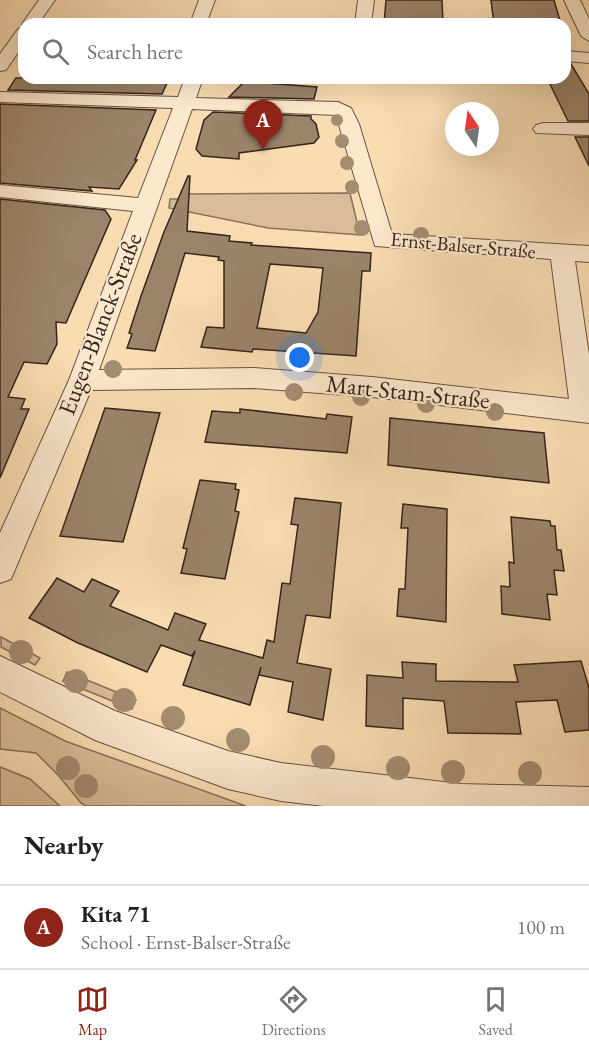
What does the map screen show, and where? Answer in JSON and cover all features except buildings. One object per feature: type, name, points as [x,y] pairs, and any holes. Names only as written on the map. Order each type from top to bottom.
[{"type":"street","points":[[34,18],[47,0]]},
{"type":"street","points":[[200,18],[207,0]]},
{"type":"street","points":[[364,18],[366,0]]},
{"type":"street","points":[[572,0],[589,36]]},
{"type":"street","points":[[0,66],[18,40]]},
{"type":"street","points":[[571,56],[589,58]]},
{"type":"street","name":"Eugen-Blanck-Straße","points":[[0,568],[82,380],[191,84]]},
{"type":"street","name":"Ernst-Balser-Straße","points":[[0,97],[338,108],[344,112],[383,241],[589,254]]},
{"type":"street","points":[[543,129],[589,129]]},
{"type":"street","points":[[0,191],[145,205]]},
{"type":"street","points":[[562,253],[587,412]]},
{"type":"street","name":"Mart-Stam-Straße","points":[[82,380],[254,378],[372,387],[587,412]]},
{"type":"street","points":[[0,673],[108,727],[228,770],[335,797],[589,806]]},
{"type":"shaded area","points":[[350,193],[360,235],[268,228],[169,208],[170,199],[182,199],[186,194]]},
{"type":"shaded area","points":[[1,637],[40,658],[35,665],[1,647]]},
{"type":"shaded area","points":[[67,672],[136,700],[132,709],[63,681]]},
{"type":"shaded area","points":[[0,708],[65,741],[246,806],[86,806],[36,753],[0,749]]},
{"type":"shaded area","points":[[0,767],[30,779],[60,806],[0,806]]},
{"type":"place","name":"Kita 71","points":[[263,150]]}]
